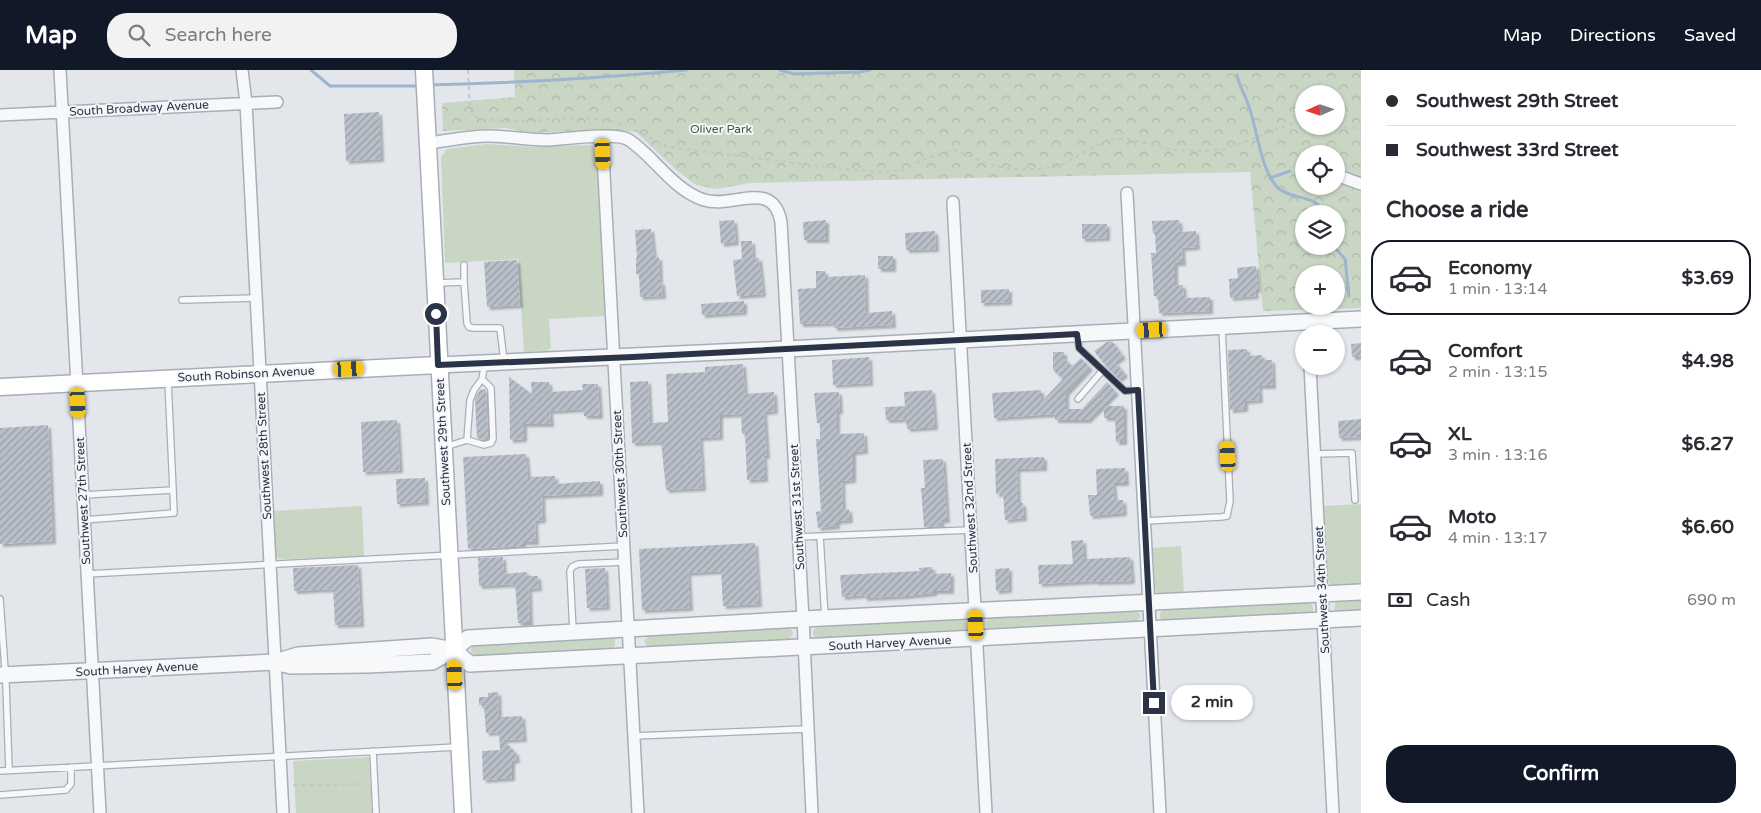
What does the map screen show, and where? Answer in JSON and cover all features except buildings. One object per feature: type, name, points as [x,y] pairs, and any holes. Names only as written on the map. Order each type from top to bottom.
[{"type":"main road","name":"Southwest 29th Street","points":[[424,70],[462,813]]},
{"type":"main road","name":"South Robinson Avenue","points":[[0,387],[438,365]]},
{"type":"street","name":"Southwest 27th Street","points":[[60,70],[100,813]]},
{"type":"street","name":"Southwest 28th Street","points":[[242,70],[246,103],[283,813]]},
{"type":"street","name":"South Broadway Avenue","points":[[0,115],[277,102]]},
{"type":"street","points":[[427,143],[490,136],[534,140],[602,136]]},
{"type":"street","name":"Southwest 31st Street","points":[[602,136],[620,137],[632,142],[676,183],[700,199],[710,202],[728,202],[748,197],[758,197],[771,203],[779,213],[803,619],[812,813]]},
{"type":"street","name":"Southwest 30th Street","points":[[602,136],[638,813]]},
{"type":"street","points":[[1345,178],[1361,184]]},
{"type":"street","points":[[1127,193],[1160,813]]},
{"type":"street","name":"Southwest 32nd Street","points":[[953,202],[986,813]]},
{"type":"street","name":"South Robinson Avenue","points":[[1326,325],[1361,319]]},
{"type":"street","name":"South Robinson Avenue","points":[[438,365],[787,350],[1222,326],[1295,328]]},
{"type":"street","name":"Southwest 34th Street","points":[[1311,375],[1333,813]]},
{"type":"street","name":"South Harvey Avenue","points":[[2,675],[274,662],[291,666],[432,662],[454,650],[468,638],[803,619],[1361,592]]},
{"type":"street","name":"South Harvey Avenue","points":[[454,650],[470,664],[1361,618]]},
{"type":"lane","points":[[464,265],[467,323],[473,328],[500,328],[504,362]]},
{"type":"lane","points":[[434,283],[464,282]]},
{"type":"lane","points":[[182,300],[256,298]]},
{"type":"lane","points":[[1144,521],[1222,517],[1227,516],[1229,511],[1222,326]]},
{"type":"lane","points":[[1077,334],[1079,348],[1125,391],[1138,390]]},
{"type":"lane","points":[[467,440],[470,400],[474,390],[482,380],[485,363]]},
{"type":"lane","points":[[1078,399],[1103,370]]},
{"type":"lane","points":[[84,520],[174,513],[168,378]]},
{"type":"lane","points":[[443,447],[467,440],[484,445],[491,443],[493,438],[491,388],[482,380]]},
{"type":"lane","points":[[1315,454],[1352,452],[1355,500]]},
{"type":"lane","points":[[82,495],[174,490]]},
{"type":"lane","points":[[798,537],[970,530]]},
{"type":"lane","points":[[820,536],[824,618]]},
{"type":"lane","points":[[86,574],[624,546]]},
{"type":"lane","points":[[574,633],[570,572],[572,567],[578,564],[625,562]]},
{"type":"lane","points":[[0,599],[2,675],[9,770]]},
{"type":"lane","points":[[634,736],[808,729]]},
{"type":"lane","points":[[0,771],[459,746]]},
{"type":"lane","points":[[373,751],[376,813]]},
{"type":"lane","points":[[0,795],[66,790],[71,784],[72,767]]},
{"type":"path","points":[[468,70],[470,108],[473,116],[482,119],[589,119],[618,123],[668,147],[834,168],[885,172],[903,170],[942,152],[954,150],[989,164],[1009,169],[1037,170],[1059,166],[1109,139],[1127,139],[1175,150],[1206,151],[1226,149],[1295,124]]},
{"type":"path","points":[[1345,126],[1361,129]]},
{"type":"path","points":[[281,786],[375,783]]},
{"type":"green space","name":"Oliver Park","points":[[514,70],[1361,70],[1361,308],[1345,308],[1345,265],[1295,265],[1295,310],[1263,311],[1250,172],[750,183],[717,189],[696,185],[675,169],[636,132],[599,129],[533,133],[505,128],[443,131],[442,103],[515,97]]},
{"type":"green space","points":[[487,144],[533,147],[587,145],[592,146],[597,152],[605,316],[549,319],[551,348],[547,351],[524,352],[518,259],[445,263],[441,157],[447,149]]},
{"type":"green space","points":[[1361,504],[1361,585],[1332,586],[1328,581],[1324,506]]},
{"type":"green space","points":[[362,506],[364,557],[279,559],[276,556],[274,511]]},
{"type":"green space","points":[[1181,546],[1184,594],[1158,595],[1155,589],[1153,548]]},
{"type":"green space","points":[[1361,598],[1361,612],[1336,612],[1334,609],[1336,601]]},
{"type":"green space","points":[[1305,601],[1312,606],[1313,610],[1310,613],[1165,622],[1161,620],[1160,616],[1165,608]]},
{"type":"green space","points":[[1134,609],[1140,614],[1140,618],[1134,624],[989,630],[987,625],[991,617]]},
{"type":"green space","points":[[964,620],[967,627],[962,633],[818,640],[813,635],[813,631],[818,626]]},
{"type":"green space","points":[[787,627],[793,633],[789,640],[649,647],[644,641],[650,634]]},
{"type":"green space","points":[[613,637],[615,639],[615,646],[610,650],[477,657],[471,652],[473,645]]},
{"type":"green space","points":[[369,757],[372,813],[296,813],[293,761]]},
{"type":"waterway","points":[[311,70],[330,86],[419,86]]},
{"type":"waterway","points":[[430,85],[559,80],[687,70]]},
{"type":"waterway","points":[[780,70],[794,74],[870,70]]},
{"type":"waterway","points":[[1237,75],[1247,100],[1263,159],[1271,179],[1281,190],[1308,199],[1318,205]]},
{"type":"waterway","points":[[1270,178],[1290,171]]},
{"type":"waterway","points":[[1341,255],[1345,259],[1349,296]]},
{"type":"route","points":[[436,314],[438,365],[787,350],[1077,334],[1079,348],[1125,391],[1138,390],[1154,703]]}]
